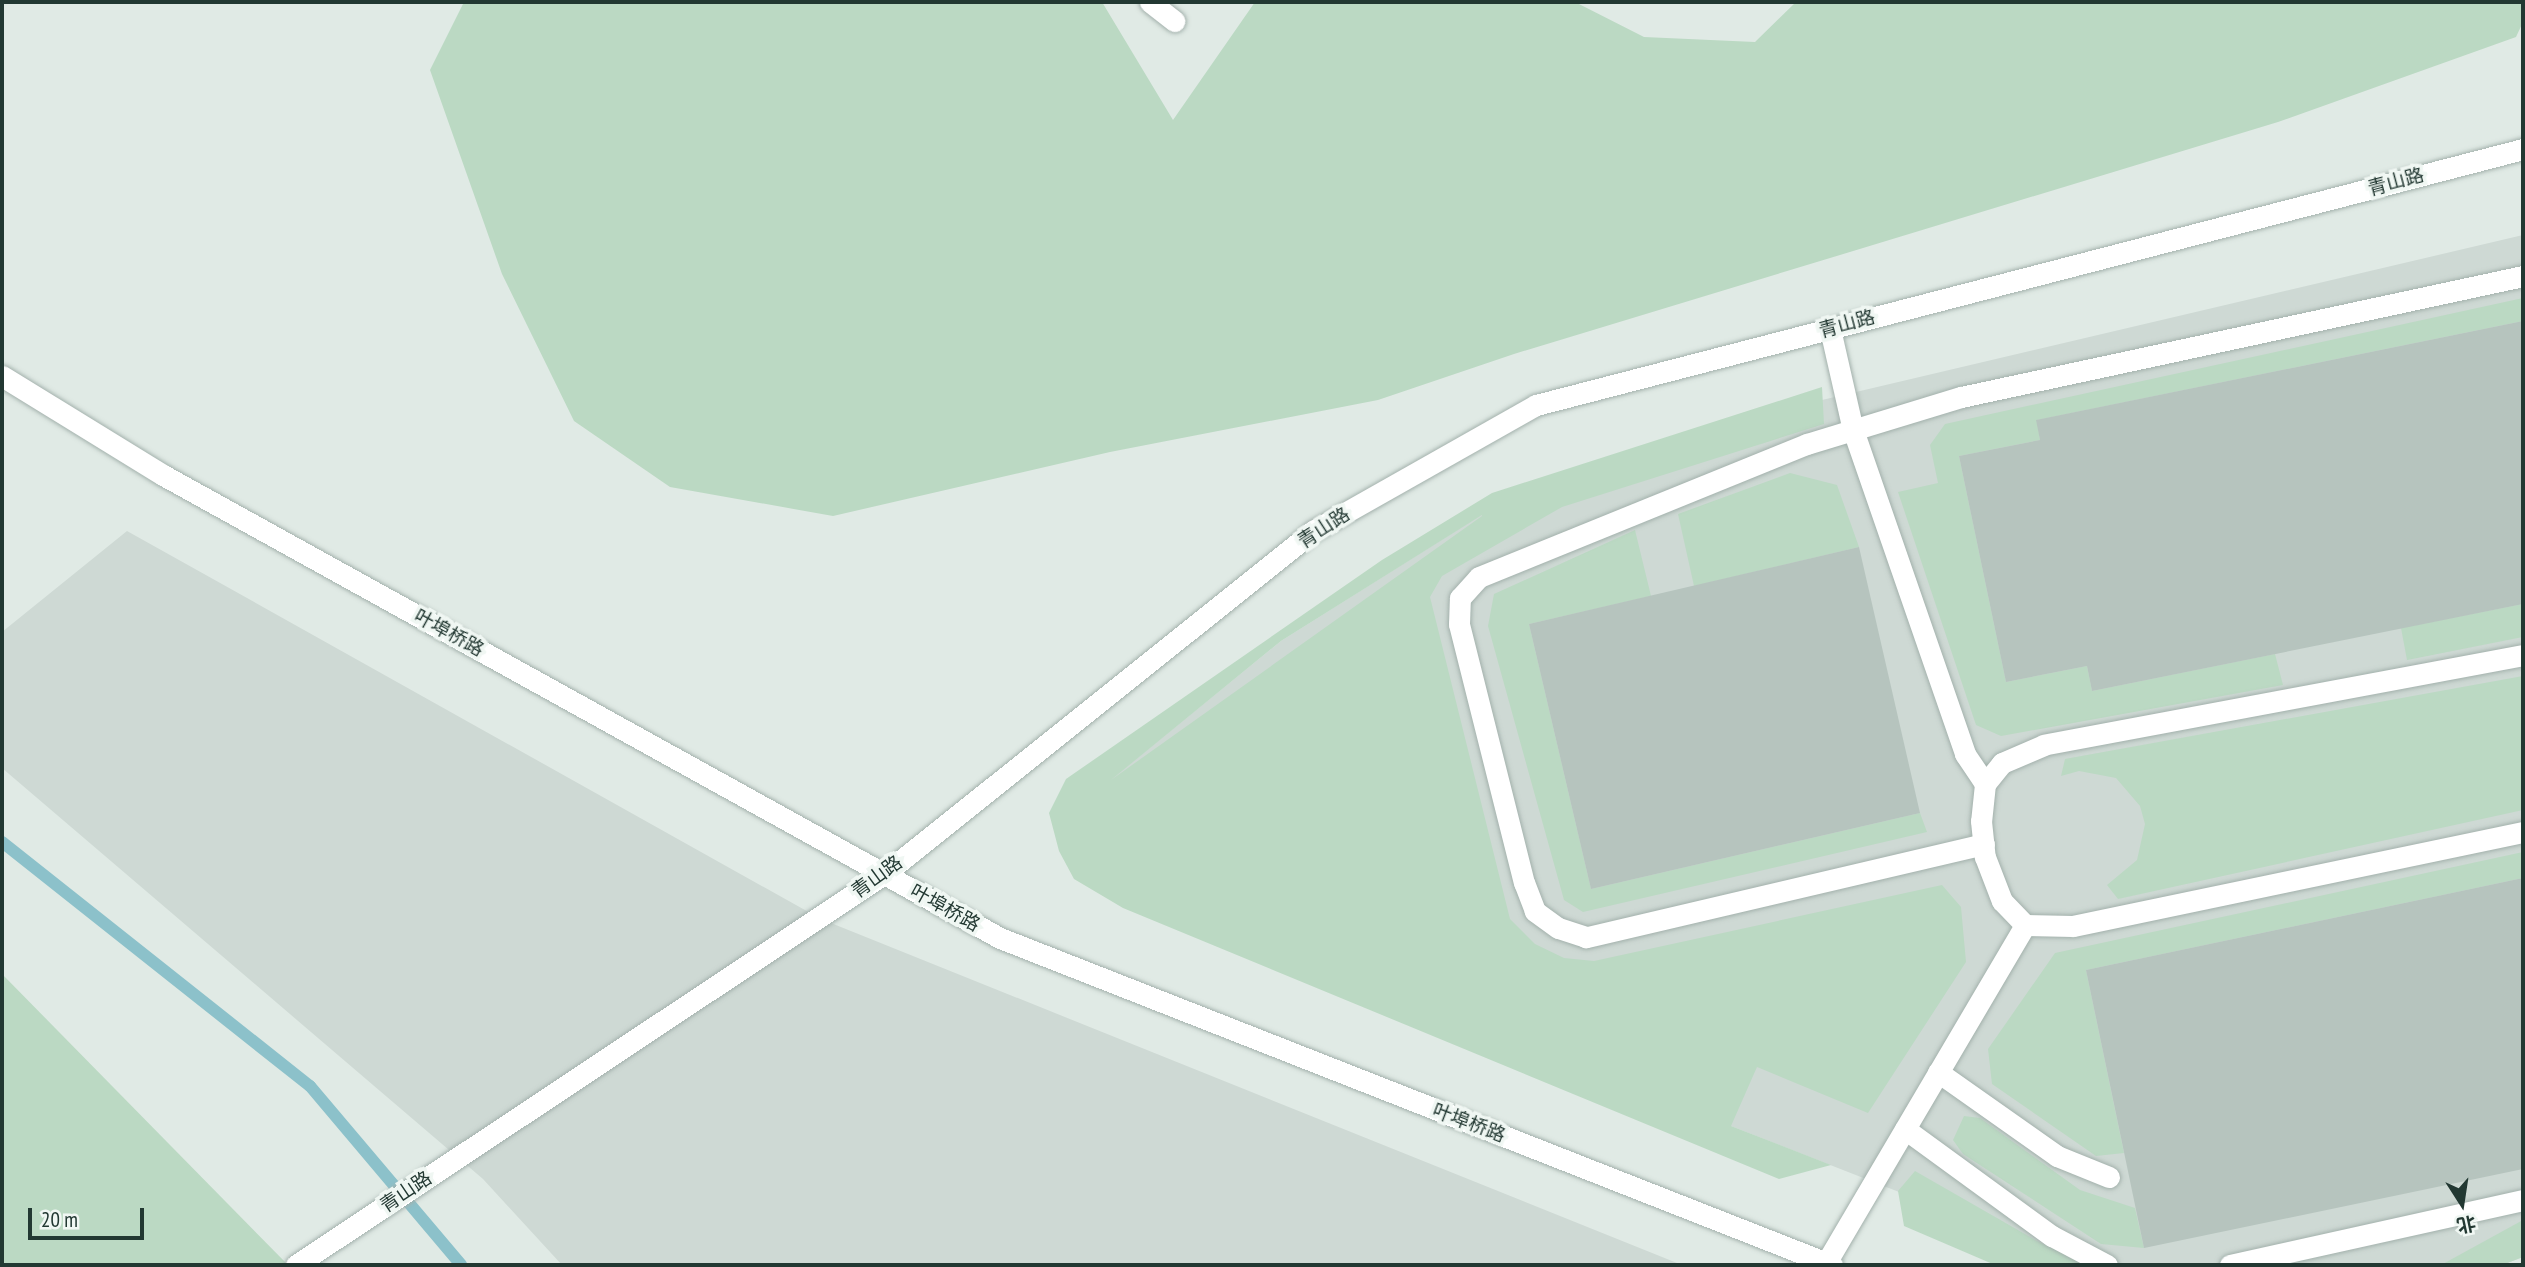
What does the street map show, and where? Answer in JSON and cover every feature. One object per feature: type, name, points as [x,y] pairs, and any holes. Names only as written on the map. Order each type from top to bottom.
[{"type":"street","points":[[1150,2],[1174,21]]},
{"type":"street","name":"青山路","points":[[296,1265],[884,874],[1313,531],[1536,405],[2523,149]]},
{"type":"street","points":[[1984,844],[1586,937],[1558,928],[1535,911],[1524,883],[1459,624],[1460,597],[1479,577],[1853,430],[1961,397],[2523,276]]},
{"type":"street","points":[[1829,329],[1853,430],[1965,754],[1985,784],[1984,844],[2002,901],[2025,925],[2073,926],[2523,832]]},
{"type":"street","name":"叶埠桥路","points":[[2,376],[163,475],[1000,938],[1829,1264]]},
{"type":"street","points":[[1985,784],[2002,763],[2044,745],[2523,655]]},
{"type":"street","points":[[1829,1264],[2025,925]]},
{"type":"street","points":[[1938,1072],[2057,1156],[2109,1177]]},
{"type":"street","points":[[1905,1129],[2052,1236],[2106,1265]]},
{"type":"street","points":[[2230,1265],[2523,1200]]},
{"type":"shaded area","points":[[2523,235],[2523,1257],[2502,1265],[2053,1265],[1922,1201],[1139,894],[1098,790],[1281,641],[1497,505],[1822,400]]},
{"type":"shaded area","points":[[127,531],[821,919],[1682,1265],[562,1265],[483,1179],[2,768],[2,632]]},
{"type":"green space","points":[[464,2],[1102,2],[1173,120],[1255,2],[1575,2],[1644,37],[1755,42],[1796,2],[2523,2],[2523,22],[2516,37],[2278,122],[1514,354],[1378,400],[1110,452],[833,516],[670,487],[574,421],[502,274],[430,70]]},
{"type":"green space","points":[[2523,298],[2523,321],[2037,420],[2040,440],[1959,456],[2006,682],[2087,666],[2092,691],[2275,654],[2283,685],[2001,736],[1976,725],[1898,492],[1938,483],[1930,445],[1945,424]]},
{"type":"green space","points":[[1822,387],[1824,424],[1562,507],[1442,576],[1430,597],[1510,919],[1535,944],[1564,958],[1594,961],[1942,885],[1961,907],[1966,962],[1868,1113],[1757,1067],[1731,1126],[1831,1165],[1779,1179],[1123,908],[1074,879],[1059,851],[1049,813],[1066,779],[1382,560],[1492,493]],"holes":[[[1482,516],[1111,780],[1281,641]]]},
{"type":"green space","points":[[1790,473],[1837,485],[1859,547],[1694,586],[1678,514]]},
{"type":"green space","points":[[1635,530],[1651,596],[1529,624],[1591,889],[1920,813],[1927,832],[1583,912],[1564,900],[1488,626],[1494,594]]},
{"type":"green space","points":[[2523,604],[2523,637],[2407,660],[2401,628]]},
{"type":"green space","points":[[2523,676],[2523,810],[2118,899],[2107,885],[2137,860],[2145,824],[2140,806],[2116,778],[2079,771],[2061,776],[2065,759]]},
{"type":"green space","points":[[2523,852],[2523,878],[2086,970],[2124,1153],[2096,1156],[1992,1084],[1988,1049],[2055,953]]},
{"type":"green space","points":[[2,974],[288,1265],[2,1265]]},
{"type":"green space","points":[[1964,1116],[1980,1118],[2080,1190],[2135,1208],[2144,1248],[2101,1244],[1963,1154],[1953,1140]]},
{"type":"green space","points":[[1915,1171],[2037,1241],[2089,1265],[1995,1265],[1904,1226],[1898,1191]]},
{"type":"green space","points":[[2523,1220],[2523,1257],[2502,1265],[2441,1265]]},
{"type":"building","points":[[2523,321],[2523,604],[2092,691],[2087,666],[2006,682],[1959,456],[2040,440],[2036,420]]},
{"type":"building","points":[[1859,547],[1920,813],[1591,889],[1529,624]]},
{"type":"building","points":[[2523,878],[2523,1169],[2144,1248],[2086,970]]},
{"type":"waterway","points":[[2,842],[310,1086],[461,1265]]}]
